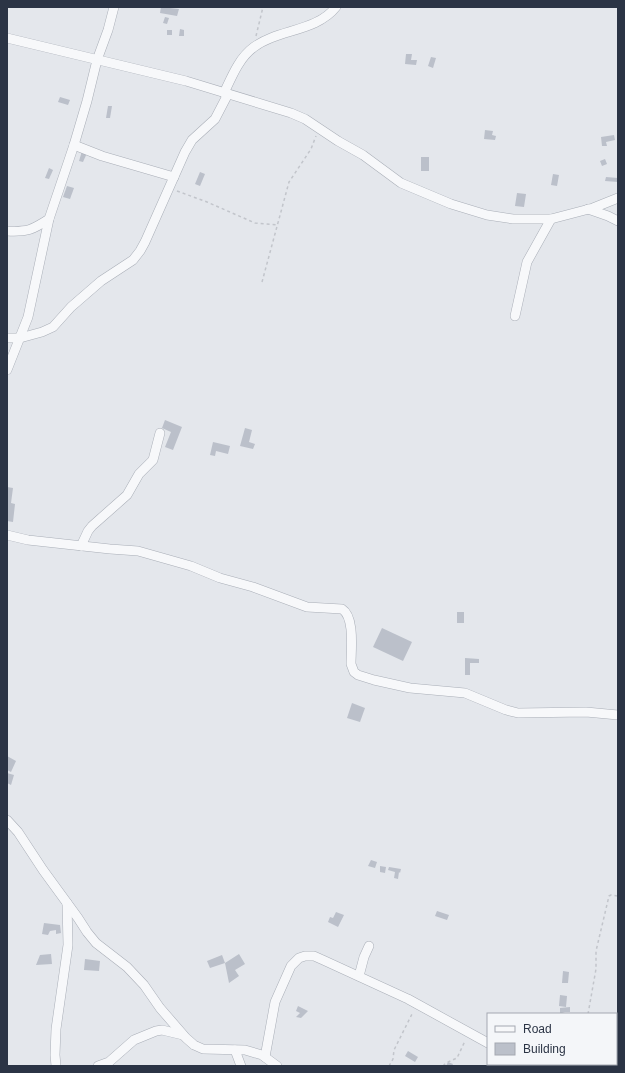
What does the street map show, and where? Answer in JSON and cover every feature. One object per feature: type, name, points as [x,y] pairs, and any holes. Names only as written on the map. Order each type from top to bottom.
[{"type":"street","points":[[7,370],[28,317],[49,219],[74,145],[97,60],[108,30],[114,7]]},
{"type":"street","points":[[7,338],[20,338],[42,332],[53,326],[71,307],[101,281],[133,260],[145,242],[192,140],[215,119],[240,61],[244,56],[255,46],[264,41],[324,18],[336,7]]},
{"type":"street","points":[[7,38],[158,74],[291,113],[304,119],[363,155],[401,182],[444,201],[495,216],[513,219],[551,219],[588,209],[618,198]]},
{"type":"street","points":[[74,145],[102,156],[174,177]]},
{"type":"street","points":[[588,209],[618,221]]},
{"type":"street","points":[[7,231],[22,232],[34,229],[49,219]]},
{"type":"street","points":[[514,316],[527,262],[551,219]]},
{"type":"street","points":[[81,546],[92,526],[127,495],[139,474],[153,460],[160,433]]},
{"type":"street","points":[[7,535],[28,540],[138,551],[154,554],[191,566],[220,578],[253,587],[307,607],[342,609],[346,612],[350,621],[352,669],[358,675],[369,679],[410,688],[465,693],[506,710],[518,713],[586,712],[618,715]]},
{"type":"street","points":[[7,820],[18,832],[86,932],[96,943],[127,967],[144,985],[160,1008],[183,1035],[194,1045],[203,1049],[245,1050],[265,1057],[277,1066]]},
{"type":"street","points":[[56,1066],[56,1029],[68,945],[67,903]]},
{"type":"street","points":[[359,976],[364,957],[369,946]]},
{"type":"street","points":[[265,1057],[275,1002],[291,966],[299,958],[305,956],[314,956],[359,976],[417,1004],[487,1042]]},
{"type":"street","points":[[98,1066],[109,1062],[134,1040],[156,1031],[162,1030],[183,1035]]},
{"type":"street","points":[[235,1050],[240,1066]]},
{"type":"path","points":[[255,46],[256,33],[263,7]]},
{"type":"path","points":[[262,282],[289,182],[311,149],[319,129]]},
{"type":"path","points":[[169,189],[207,202],[255,223],[277,225]]},
{"type":"path","points":[[588,1013],[596,969],[596,951],[609,896],[618,896]]},
{"type":"path","points":[[389,1066],[403,1031],[417,1004]]},
{"type":"path","points":[[443,1066],[457,1058],[469,1032]]},
{"type":"building","points":[[161,7],[179,9],[177,16],[160,13]]},
{"type":"building","points":[[165,17],[169,18],[167,24],[163,23]]},
{"type":"building","points":[[180,29],[184,30],[184,36],[179,36]]},
{"type":"building","points":[[167,30],[172,30],[172,35],[167,35]]},
{"type":"building","points":[[406,54],[412,54],[411,60],[417,60],[416,65],[405,64]]},
{"type":"building","points":[[431,57],[436,58],[433,68],[428,66]]},
{"type":"building","points":[[60,97],[70,100],[68,105],[58,102]]},
{"type":"building","points":[[108,106],[112,106],[110,118],[106,118]]},
{"type":"building","points":[[485,130],[493,131],[492,135],[496,136],[495,140],[484,139]]},
{"type":"building","points":[[614,135],[615,140],[606,142],[607,146],[602,146],[601,137]]},
{"type":"building","points":[[82,151],[87,153],[83,162],[79,161]]},
{"type":"building","points":[[421,157],[429,157],[429,171],[421,171]]},
{"type":"building","points":[[605,159],[607,164],[602,166],[600,161]]},
{"type":"building","points":[[49,168],[53,170],[49,179],[45,178]]},
{"type":"building","points":[[200,172],[205,174],[200,186],[195,184]]},
{"type":"building","points":[[553,174],[559,175],[557,186],[551,185]]},
{"type":"building","points":[[606,177],[618,178],[618,182],[605,181]]},
{"type":"building","points":[[67,186],[74,188],[70,199],[63,197]]},
{"type":"building","points":[[517,193],[526,194],[524,207],[515,206]]},
{"type":"building","points":[[165,420],[182,427],[173,450],[165,447],[171,432],[162,428]]},
{"type":"building","points":[[245,428],[252,430],[249,442],[255,444],[253,449],[240,446]]},
{"type":"building","points":[[213,442],[230,446],[228,454],[216,451],[215,456],[210,455]]},
{"type":"building","points":[[7,487],[13,488],[11,503],[15,504],[13,522],[7,521]]},
{"type":"building","points":[[457,612],[464,612],[464,623],[457,623]]},
{"type":"building","points":[[382,628],[412,642],[403,661],[373,647]]},
{"type":"building","points":[[465,658],[479,659],[479,663],[470,663],[470,675],[465,675]]},
{"type":"building","points":[[352,703],[365,708],[360,722],[347,718]]},
{"type":"building","points":[[7,756],[16,761],[11,772],[7,770]]},
{"type":"building","points":[[7,773],[14,775],[11,785],[7,783]]},
{"type":"building","points":[[371,860],[377,862],[375,868],[368,866]]},
{"type":"building","points":[[380,866],[386,867],[385,873],[380,872]]},
{"type":"building","points":[[389,867],[401,869],[398,879],[394,878],[395,872],[388,870]]},
{"type":"building","points":[[437,911],[449,915],[447,920],[435,916]]},
{"type":"building","points":[[336,912],[344,915],[338,927],[328,922],[330,917],[333,918]]},
{"type":"building","points":[[44,923],[60,925],[61,933],[56,934],[56,930],[50,931],[48,935],[42,934]]},
{"type":"building","points":[[51,954],[52,964],[36,965],[40,955]]},
{"type":"building","points":[[239,954],[245,964],[235,970],[239,976],[229,983],[225,963]]},
{"type":"building","points":[[222,955],[225,963],[210,968],[207,961]]},
{"type":"building","points":[[85,959],[100,961],[99,971],[84,970]]},
{"type":"building","points":[[563,971],[569,972],[568,983],[562,983]]},
{"type":"building","points":[[560,995],[567,996],[566,1007],[559,1006]]},
{"type":"building","points":[[298,1006],[308,1011],[301,1018],[296,1017],[300,1013],[296,1011]]},
{"type":"building","points":[[570,1007],[570,1012],[560,1013],[560,1008]]},
{"type":"building","points":[[408,1051],[418,1057],[415,1062],[405,1056]]},
{"type":"building","points":[[448,1062],[453,1064],[452,1066],[446,1066]]}]
